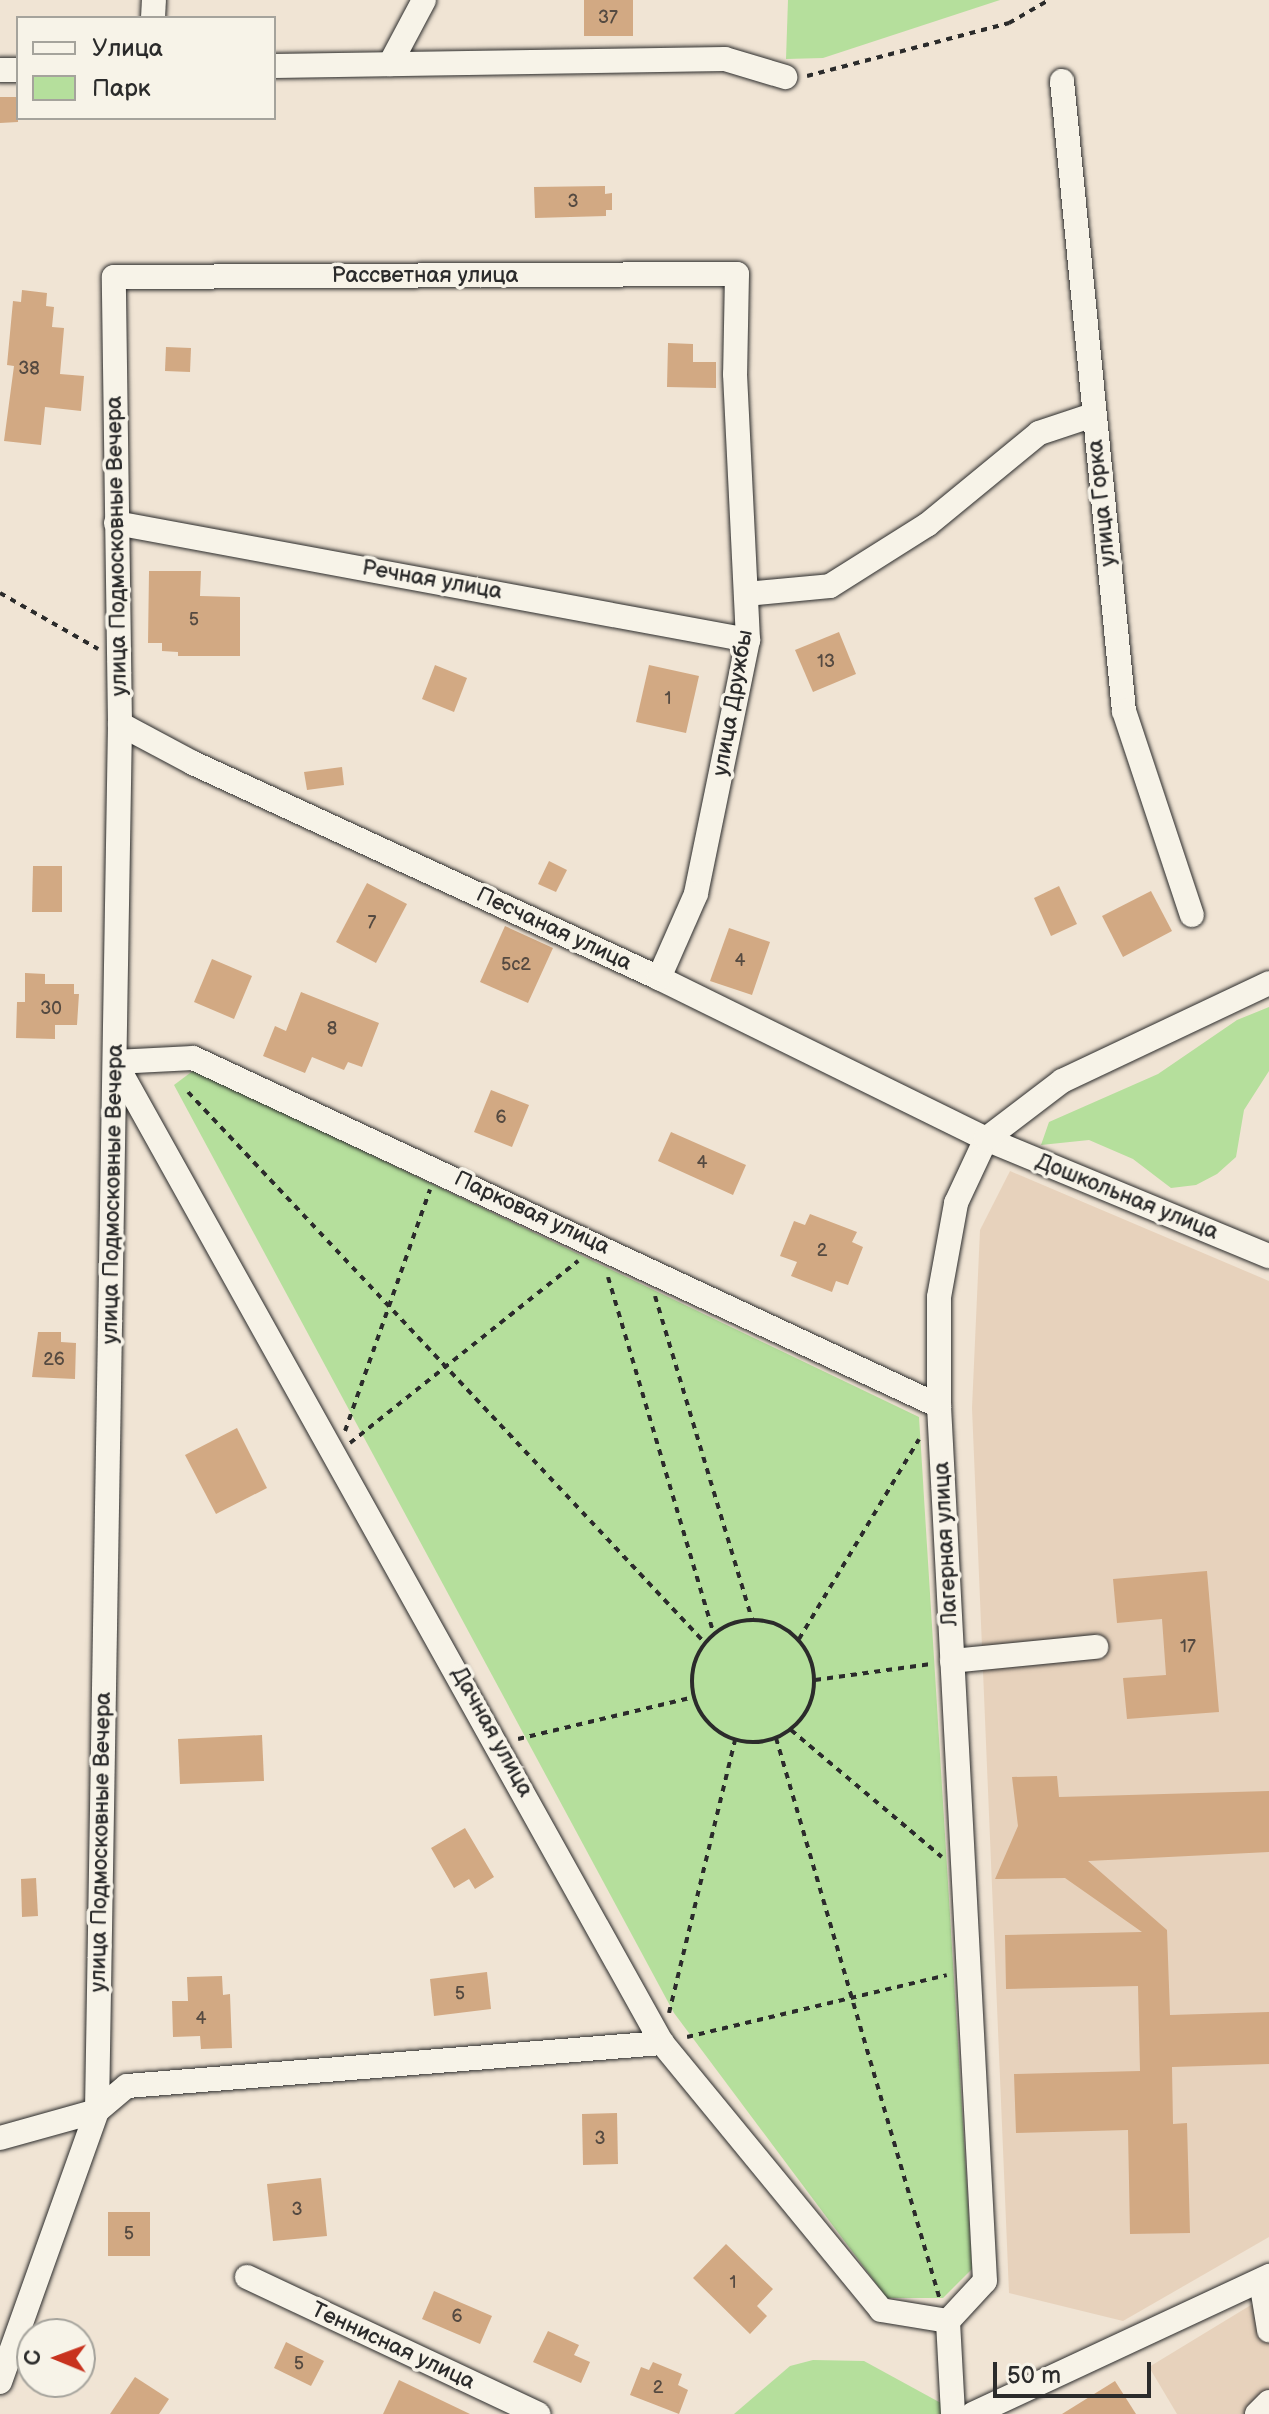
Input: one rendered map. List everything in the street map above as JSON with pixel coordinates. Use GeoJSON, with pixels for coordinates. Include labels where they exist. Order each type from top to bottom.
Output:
{"type":"FeatureCollection","features":[{"type":"Feature","properties":{"kind":"street"},"geometry":{"type":"LineString","coordinates":[[390,64],[424,0]]}},
{"type":"Feature","properties":{"kind":"street"},"geometry":{"type":"LineString","coordinates":[[276,66],[725,59],[785,77]]}},
{"type":"Feature","properties":{"kind":"street","name":"улица Горка"},"geometry":{"type":"LineString","coordinates":[[1062,81],[1124,711],[1192,915]]}},
{"type":"Feature","properties":{"kind":"street","name":"Рассветная улица"},"geometry":{"type":"LineString","coordinates":[[114,277],[737,274]]}},
{"type":"Feature","properties":{"kind":"street","name":"улица Дружбы"},"geometry":{"type":"LineString","coordinates":[[659,978],[696,894],[748,640],[735,374],[737,274]]}},
{"type":"Feature","properties":{"kind":"street","name":"улица Подмосковные Вечера"},"geometry":{"type":"LineString","coordinates":[[97,2111],[120,724],[114,277]]}},
{"type":"Feature","properties":{"kind":"street"},"geometry":{"type":"LineString","coordinates":[[746,594],[830,586],[927,525],[1039,433],[1093,415]]}},
{"type":"Feature","properties":{"kind":"street","name":"Речная улица"},"geometry":{"type":"LineString","coordinates":[[116,523],[748,640]]}},
{"type":"Feature","properties":{"kind":"street","name":"Песчаная улица"},"geometry":{"type":"LineString","coordinates":[[120,724],[193,763],[659,978],[986,1139]]}},
{"type":"Feature","properties":{"kind":"street","name":"Лагерная улица"},"geometry":{"type":"LineString","coordinates":[[948,2321],[985,2281],[939,1406],[939,1297],[956,1203],[986,1139],[1062,1081],[1269,983]]}},
{"type":"Feature","properties":{"kind":"street","name":"Парковая улица"},"geometry":{"type":"LineString","coordinates":[[115,1062],[193,1058],[599,1244],[939,1406]]}},
{"type":"Feature","properties":{"kind":"street","name":"Дачная улица"},"geometry":{"type":"LineString","coordinates":[[115,1062],[337,1453],[662,2043],[881,2310],[948,2321]]}},
{"type":"Feature","properties":{"kind":"street","name":"Дошкольная улица"},"geometry":{"type":"LineString","coordinates":[[986,1139],[1269,1256]]}},
{"type":"Feature","properties":{"kind":"street"},"geometry":{"type":"LineString","coordinates":[[952,1661],[1096,1647]]}},
{"type":"Feature","properties":{"kind":"street"},"geometry":{"type":"LineString","coordinates":[[0,2138],[97,2111],[127,2086],[662,2043]]}},
{"type":"Feature","properties":{"kind":"street"},"geometry":{"type":"LineString","coordinates":[[0,2382],[97,2111]]}},
{"type":"Feature","properties":{"kind":"street","name":"Теннисная улица"},"geometry":{"type":"LineString","coordinates":[[247,2277],[538,2414]]}},
{"type":"Feature","properties":{"kind":"street"},"geometry":{"type":"LineString","coordinates":[[973,2414],[1265,2278],[1269,2330]]}},
{"type":"Feature","properties":{"kind":"street"},"geometry":{"type":"LineString","coordinates":[[948,2321],[953,2414]]}},
{"type":"Feature","properties":{"kind":"street"},"geometry":{"type":"LineString","coordinates":[[1257,2414],[1269,2402]]}},
{"type":"Feature","properties":{"kind":"path"},"geometry":{"type":"LineString","coordinates":[[785,77],[817,76],[1009,23],[1049,0]]}},
{"type":"Feature","properties":{"kind":"path"},"geometry":{"type":"LineString","coordinates":[[0,593],[117,660]]}},
{"type":"Feature","properties":{"kind":"path"},"geometry":{"type":"LineString","coordinates":[[188,1092],[705,1643]]}},
{"type":"Feature","properties":{"kind":"path"},"geometry":{"type":"LineString","coordinates":[[337,1453],[437,1169]]}},
{"type":"Feature","properties":{"kind":"path"},"geometry":{"type":"LineString","coordinates":[[337,1453],[599,1244],[714,1634]]}},
{"type":"Feature","properties":{"kind":"path"},"geometry":{"type":"LineString","coordinates":[[646,1269],[752,1619]]}},
{"type":"Feature","properties":{"kind":"path"},"geometry":{"type":"LineString","coordinates":[[799,1639],[939,1406]]}},
{"type":"Feature","properties":{"kind":"path"},"geometry":{"type":"LineString","coordinates":[[752,1619],[778,1624],[799,1639],[811,1658],[815,1680],[812,1699],[791,1730],[776,1738],[735,1740],[703,1715],[694,1697],[692,1678],[705,1643],[714,1634],[752,1619]]}},
{"type":"Feature","properties":{"kind":"path"},"geometry":{"type":"LineString","coordinates":[[815,1680],[952,1661]]}},
{"type":"Feature","properties":{"kind":"path"},"geometry":{"type":"LineString","coordinates":[[498,1743],[694,1697]]}},
{"type":"Feature","properties":{"kind":"path"},"geometry":{"type":"LineString","coordinates":[[791,1730],[964,1875]]}},
{"type":"Feature","properties":{"kind":"path"},"geometry":{"type":"LineString","coordinates":[[776,1738],[854,1998],[925,2260],[948,2321]]}},
{"type":"Feature","properties":{"kind":"path"},"geometry":{"type":"LineString","coordinates":[[735,1740],[662,2043],[969,1970]]}},
{"type":"Feature","properties":{"kind":"shaded area"},"geometry":{"type":"Polygon","coordinates":[[[1010,1171],[1269,1281],[1269,2237],[1123,2321],[1009,2293],[972,1408],[980,1230],[1010,1171]]]}},
{"type":"Feature","properties":{"kind":"shaded area"},"geometry":{"type":"Polygon","coordinates":[[[1269,2294],[1269,2414],[1177,2414],[1149,2367],[1269,2294]]]}},
{"type":"Feature","properties":{"kind":"green space"},"geometry":{"type":"Polygon","coordinates":[[[788,0],[1000,0],[823,58],[786,59],[788,0]]]}},
{"type":"Feature","properties":{"kind":"green space"},"geometry":{"type":"Polygon","coordinates":[[[1269,1007],[1269,1071],[1244,1110],[1236,1157],[1217,1174],[1196,1185],[1171,1188],[1133,1159],[1089,1140],[1041,1145],[1049,1122],[1158,1074],[1237,1020],[1269,1007]]]}},
{"type":"Feature","properties":{"kind":"green space"},"geometry":{"type":"Polygon","coordinates":[[[194,1070],[919,1417],[972,2269],[943,2298],[887,2298],[674,2013],[174,1085],[194,1070]]]}},
{"type":"Feature","properties":{"kind":"green space"},"geometry":{"type":"Polygon","coordinates":[[[813,2360],[864,2361],[961,2414],[734,2414],[790,2366],[813,2360]]]}},
{"type":"Feature","properties":{"kind":"building"},"geometry":{"type":"Polygon","coordinates":[[[584,0],[633,0],[633,36],[584,36],[584,0]]]}},
{"type":"Feature","properties":{"kind":"building"},"geometry":{"type":"Polygon","coordinates":[[[0,97],[16,97],[18,122],[0,123],[0,97]]]}},
{"type":"Feature","properties":{"kind":"building"},"geometry":{"type":"Polygon","coordinates":[[[605,186],[605,194],[612,193],[612,210],[606,210],[606,216],[535,218],[534,187],[605,186]]]}},
{"type":"Feature","properties":{"kind":"building"},"geometry":{"type":"Polygon","coordinates":[[[22,290],[47,293],[46,306],[54,307],[52,327],[64,328],[60,374],[84,376],[81,411],[45,407],[41,445],[4,441],[14,366],[7,365],[13,301],[21,302],[22,290]]]}},
{"type":"Feature","properties":{"kind":"building"},"geometry":{"type":"Polygon","coordinates":[[[668,343],[693,344],[693,362],[716,362],[716,388],[667,387],[668,343]]]}},
{"type":"Feature","properties":{"kind":"building"},"geometry":{"type":"Polygon","coordinates":[[[166,347],[191,348],[190,372],[165,371],[166,347]]]}},
{"type":"Feature","properties":{"kind":"building"},"geometry":{"type":"Polygon","coordinates":[[[149,571],[201,571],[200,596],[240,597],[240,656],[178,656],[178,652],[162,651],[162,643],[148,643],[149,571]]]}},
{"type":"Feature","properties":{"kind":"building"},"geometry":{"type":"Polygon","coordinates":[[[839,632],[856,674],[813,692],[795,650],[839,632]]]}},
{"type":"Feature","properties":{"kind":"building"},"geometry":{"type":"Polygon","coordinates":[[[435,665],[467,678],[454,712],[422,699],[435,665]]]}},
{"type":"Feature","properties":{"kind":"building"},"geometry":{"type":"Polygon","coordinates":[[[649,665],[699,676],[686,733],[636,722],[649,665]]]}},
{"type":"Feature","properties":{"kind":"building"},"geometry":{"type":"Polygon","coordinates":[[[342,767],[344,785],[307,790],[304,772],[342,767]]]}},
{"type":"Feature","properties":{"kind":"building"},"geometry":{"type":"Polygon","coordinates":[[[549,861],[567,870],[556,892],[538,884],[549,861]]]}},
{"type":"Feature","properties":{"kind":"building"},"geometry":{"type":"Polygon","coordinates":[[[33,866],[62,866],[62,912],[32,912],[33,866]]]}},
{"type":"Feature","properties":{"kind":"building"},"geometry":{"type":"Polygon","coordinates":[[[367,883],[407,904],[376,963],[336,942],[367,883]]]}},
{"type":"Feature","properties":{"kind":"building"},"geometry":{"type":"Polygon","coordinates":[[[1059,886],[1077,924],[1051,936],[1034,898],[1059,886]]]}},
{"type":"Feature","properties":{"kind":"building"},"geometry":{"type":"Polygon","coordinates":[[[1151,891],[1172,931],[1123,957],[1102,916],[1151,891]]]}},
{"type":"Feature","properties":{"kind":"building"},"geometry":{"type":"Polygon","coordinates":[[[505,926],[553,948],[528,1003],[480,982],[505,926]]]}},
{"type":"Feature","properties":{"kind":"building"},"geometry":{"type":"Polygon","coordinates":[[[729,928],[770,942],[752,995],[710,981],[729,928]]]}},
{"type":"Feature","properties":{"kind":"building"},"geometry":{"type":"Polygon","coordinates":[[[212,959],[252,976],[234,1019],[194,1002],[212,959]]]}},
{"type":"Feature","properties":{"kind":"building"},"geometry":{"type":"Polygon","coordinates":[[[25,973],[45,974],[45,984],[74,984],[74,994],[79,994],[77,1025],[55,1025],[55,1039],[16,1038],[17,1002],[25,1002],[25,973]]]}},
{"type":"Feature","properties":{"kind":"building"},"geometry":{"type":"Polygon","coordinates":[[[301,992],[379,1023],[362,1067],[348,1062],[344,1070],[312,1057],[305,1073],[263,1056],[275,1026],[286,1031],[301,992]]]}},
{"type":"Feature","properties":{"kind":"building"},"geometry":{"type":"Polygon","coordinates":[[[491,1090],[529,1105],[512,1147],[474,1132],[491,1090]]]}},
{"type":"Feature","properties":{"kind":"building"},"geometry":{"type":"Polygon","coordinates":[[[671,1132],[746,1165],[733,1195],[658,1161],[671,1132]]]}},
{"type":"Feature","properties":{"kind":"building"},"geometry":{"type":"Polygon","coordinates":[[[810,1214],[857,1232],[852,1242],[863,1247],[848,1285],[836,1281],[832,1292],[791,1276],[797,1262],[780,1256],[794,1221],[805,1225],[810,1214]]]}},
{"type":"Feature","properties":{"kind":"building"},"geometry":{"type":"Polygon","coordinates":[[[38,1332],[61,1332],[61,1342],[76,1343],[75,1379],[32,1377],[38,1332]]]}},
{"type":"Feature","properties":{"kind":"building"},"geometry":{"type":"Polygon","coordinates":[[[237,1428],[267,1488],[216,1514],[185,1455],[237,1428]]]}},
{"type":"Feature","properties":{"kind":"building"},"geometry":{"type":"Polygon","coordinates":[[[1207,1571],[1219,1712],[1127,1719],[1123,1678],[1166,1675],[1162,1619],[1117,1623],[1113,1579],[1207,1571]]]}},
{"type":"Feature","properties":{"kind":"building"},"geometry":{"type":"Polygon","coordinates":[[[262,1735],[264,1781],[180,1784],[178,1739],[262,1735]]]}},
{"type":"Feature","properties":{"kind":"building"},"geometry":{"type":"Polygon","coordinates":[[[1057,1776],[1059,1797],[1269,1791],[1269,1852],[1088,1861],[1167,1930],[1170,2015],[1269,2012],[1269,2064],[1172,2067],[1173,2124],[1187,2123],[1190,2233],[1130,2234],[1128,2130],[1016,2133],[1014,2074],[1140,2071],[1138,1986],[1006,1989],[1005,1935],[1142,1932],[1065,1878],[995,1879],[1018,1826],[1012,1777],[1057,1776]]]}},
{"type":"Feature","properties":{"kind":"building"},"geometry":{"type":"Polygon","coordinates":[[[465,1828],[494,1877],[475,1889],[469,1879],[454,1888],[431,1848],[465,1828]]]}},
{"type":"Feature","properties":{"kind":"building"},"geometry":{"type":"Polygon","coordinates":[[[36,1878],[38,1916],[22,1917],[21,1879],[36,1878]]]}},
{"type":"Feature","properties":{"kind":"building"},"geometry":{"type":"Polygon","coordinates":[[[487,1972],[491,2009],[434,2016],[430,1979],[487,1972]]]}},
{"type":"Feature","properties":{"kind":"building"},"geometry":{"type":"Polygon","coordinates":[[[222,1976],[223,1995],[230,1994],[232,2048],[201,2049],[200,2036],[173,2037],[172,2001],[188,2001],[187,1977],[222,1976]]]}},
{"type":"Feature","properties":{"kind":"building"},"geometry":{"type":"Polygon","coordinates":[[[617,2113],[618,2164],[583,2165],[582,2114],[617,2113]]]}},
{"type":"Feature","properties":{"kind":"building"},"geometry":{"type":"Polygon","coordinates":[[[321,2178],[327,2236],[273,2241],[267,2184],[321,2178]]]}},
{"type":"Feature","properties":{"kind":"building"},"geometry":{"type":"Polygon","coordinates":[[[108,2212],[150,2212],[150,2256],[108,2256],[108,2212]]]}},
{"type":"Feature","properties":{"kind":"building"},"geometry":{"type":"Polygon","coordinates":[[[726,2244],[773,2289],[757,2306],[767,2316],[750,2334],[693,2278],[726,2244]]]}},
{"type":"Feature","properties":{"kind":"building"},"geometry":{"type":"Polygon","coordinates":[[[434,2291],[492,2316],[480,2344],[422,2319],[434,2291]]]}},
{"type":"Feature","properties":{"kind":"building"},"geometry":{"type":"Polygon","coordinates":[[[548,2331],[579,2345],[574,2355],[590,2362],[581,2383],[533,2362],[548,2331]]]}},
{"type":"Feature","properties":{"kind":"building"},"geometry":{"type":"Polygon","coordinates":[[[286,2342],[324,2361],[311,2386],[274,2368],[286,2342]]]}},
{"type":"Feature","properties":{"kind":"building"},"geometry":{"type":"Polygon","coordinates":[[[653,2362],[682,2374],[678,2385],[688,2390],[679,2414],[630,2395],[641,2367],[649,2370],[653,2362]]]}},
{"type":"Feature","properties":{"kind":"building"},"geometry":{"type":"Polygon","coordinates":[[[135,2377],[169,2399],[159,2414],[110,2414],[135,2377]]]}},
{"type":"Feature","properties":{"kind":"building"},"geometry":{"type":"Polygon","coordinates":[[[399,2380],[470,2414],[383,2414],[399,2380]]]}},
{"type":"Feature","properties":{"kind":"building"},"geometry":{"type":"Polygon","coordinates":[[[1115,2381],[1136,2414],[1062,2414],[1115,2381]]]}}]}
